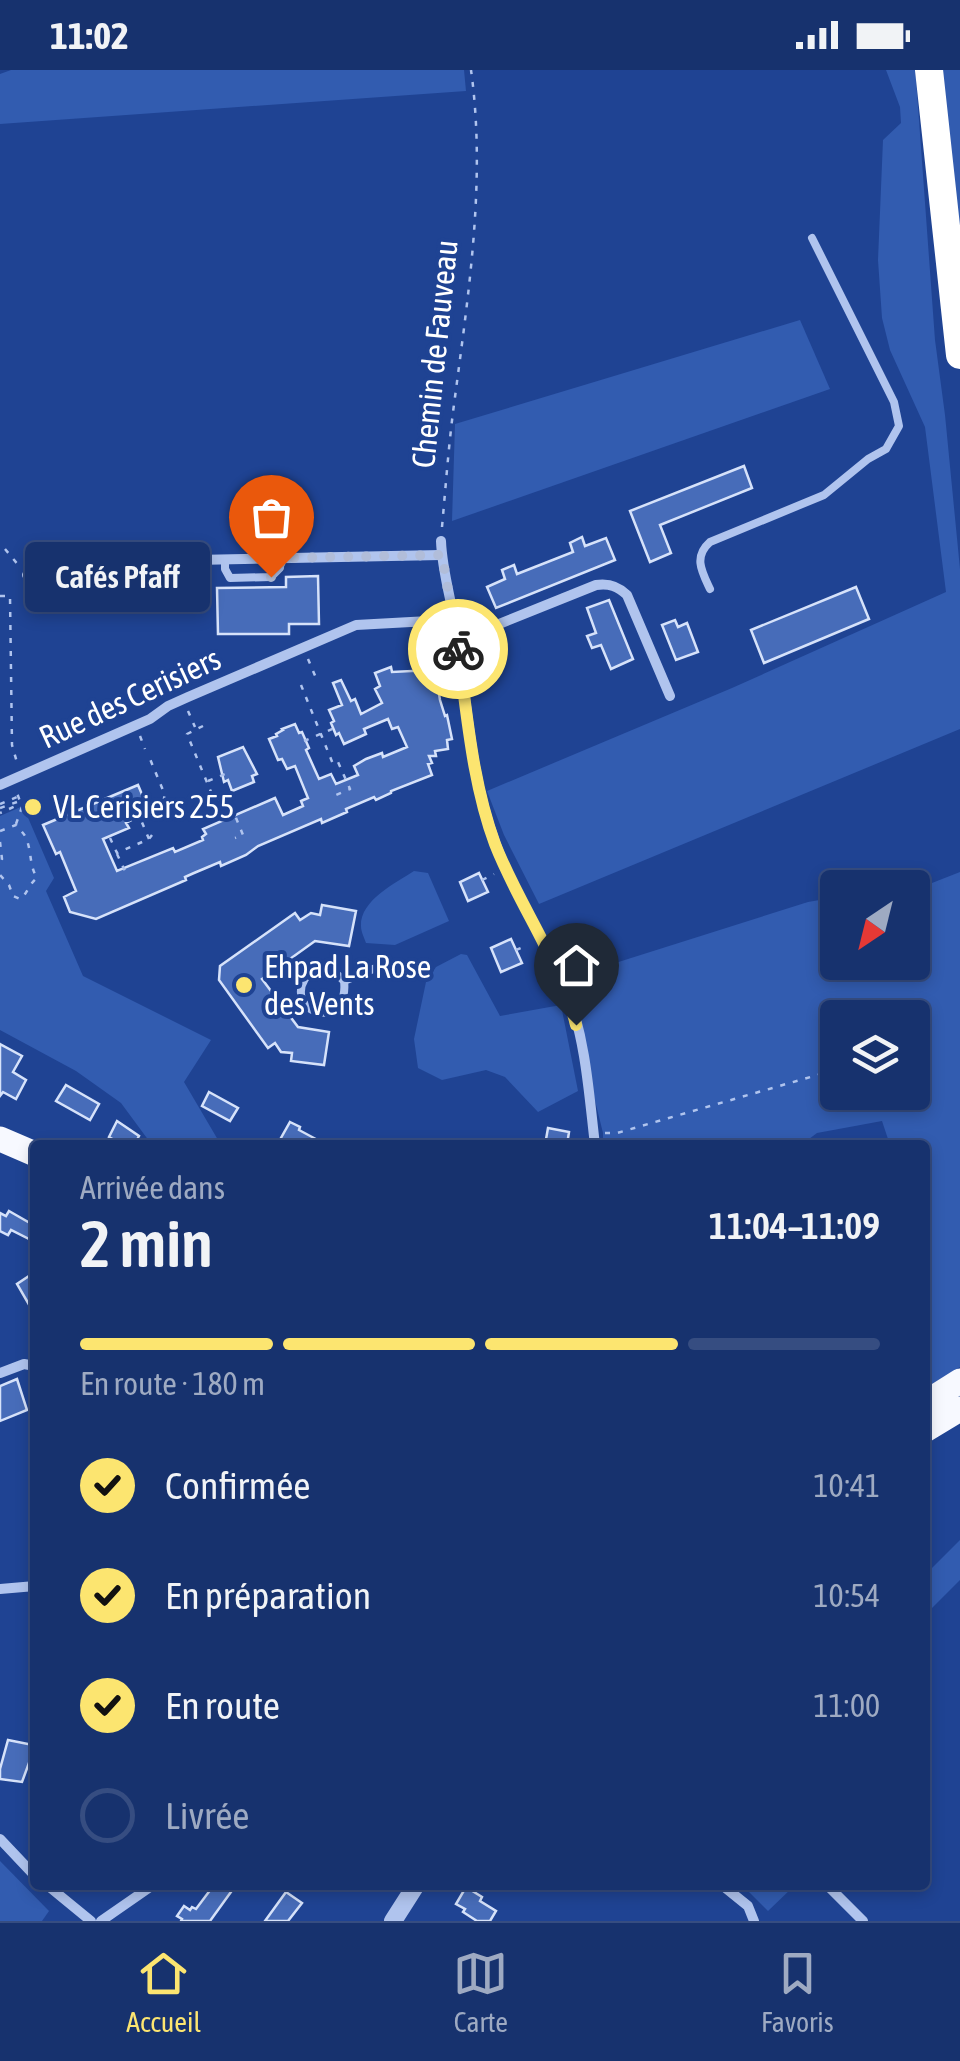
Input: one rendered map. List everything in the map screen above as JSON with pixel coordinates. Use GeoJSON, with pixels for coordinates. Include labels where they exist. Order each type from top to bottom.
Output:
{"type":"FeatureCollection","features":[{"type":"Feature","properties":{"kind":"highway"},"geometry":{"type":"LineString","coordinates":[[928,70],[960,355]]}},
{"type":"Feature","properties":{"kind":"main road"},"geometry":{"type":"LineString","coordinates":[[0,1131],[30,1151]]}},
{"type":"Feature","properties":{"kind":"main road"},"geometry":{"type":"LineString","coordinates":[[0,1139],[30,1152]]}},
{"type":"Feature","properties":{"kind":"main road"},"geometry":{"type":"LineString","coordinates":[[930,1399],[960,1381]]}},
{"type":"Feature","properties":{"kind":"main road"},"geometry":{"type":"LineString","coordinates":[[930,1427],[960,1409]]}},
{"type":"Feature","properties":{"kind":"street"},"geometry":{"type":"LineString","coordinates":[[441,541],[483,804],[495,844],[570,1000],[586,1066],[594,1140]]}},
{"type":"Feature","properties":{"kind":"street"},"geometry":{"type":"LineString","coordinates":[[27,575],[50,563],[442,555]]}},
{"type":"Feature","properties":{"kind":"street"},"geometry":{"type":"LineString","coordinates":[[457,641],[596,586],[615,586],[627,595],[670,696]]}},
{"type":"Feature","properties":{"kind":"street","name":"Rue des Cerisiers"},"geometry":{"type":"LineString","coordinates":[[0,785],[150,719],[188,696],[356,625],[454,623]]}},
{"type":"Feature","properties":{"kind":"street"},"geometry":{"type":"LineString","coordinates":[[0,1373],[30,1365]]}},
{"type":"Feature","properties":{"kind":"street"},"geometry":{"type":"LineString","coordinates":[[0,1589],[30,1586]]}},
{"type":"Feature","properties":{"kind":"street"},"geometry":{"type":"LineString","coordinates":[[0,1840],[30,1871]]}},
{"type":"Feature","properties":{"kind":"street"},"geometry":{"type":"LineString","coordinates":[[52,1890],[91,1921]]}},
{"type":"Feature","properties":{"kind":"street"},"geometry":{"type":"LineString","coordinates":[[101,1921],[146,1890]]}},
{"type":"Feature","properties":{"kind":"street"},"geometry":{"type":"LineString","coordinates":[[393,1921],[413,1890]]}},
{"type":"Feature","properties":{"kind":"street"},"geometry":{"type":"LineString","coordinates":[[728,1890],[748,1906],[754,1921]]}},
{"type":"Feature","properties":{"kind":"street"},"geometry":{"type":"LineString","coordinates":[[832,1890],[862,1921]]}},
{"type":"Feature","properties":{"kind":"lane"},"geometry":{"type":"LineString","coordinates":[[710,589],[699,556],[710,542],[824,495],[886,449],[899,426],[894,402],[812,238]]}},
{"type":"Feature","properties":{"kind":"lane"},"geometry":{"type":"LineString","coordinates":[[225,559],[230,578],[258,578],[271,577],[280,568],[281,558]]}},
{"type":"Feature","properties":{"kind":"lane"},"geometry":{"type":"LineString","coordinates":[[344,981],[388,962]]}},
{"type":"Feature","properties":{"kind":"lane"},"geometry":{"type":"LineString","coordinates":[[324,968],[344,981],[346,995],[338,1007],[327,1012],[305,1005],[300,991],[311,971],[324,968]]}},
{"type":"Feature","properties":{"kind":"path","name":"Chemin de Fauveau"},"geometry":{"type":"LineString","coordinates":[[441,541],[474,218],[476,123],[471,70]]}},
{"type":"Feature","properties":{"kind":"path"},"geometry":{"type":"LineString","coordinates":[[5,549],[27,575]]}},
{"type":"Feature","properties":{"kind":"path"},"geometry":{"type":"LineString","coordinates":[[0,596],[10,596],[12,745],[18,767]]}},
{"type":"Feature","properties":{"kind":"path"},"geometry":{"type":"LineString","coordinates":[[307,658],[316,678]]}},
{"type":"Feature","properties":{"kind":"path"},"geometry":{"type":"LineString","coordinates":[[301,685],[333,764],[338,762],[350,789],[336,795]]}},
{"type":"Feature","properties":{"kind":"path"},"geometry":{"type":"LineString","coordinates":[[188,710],[196,729]]}},
{"type":"Feature","properties":{"kind":"path"},"geometry":{"type":"LineString","coordinates":[[203,726],[187,734],[211,792],[234,813],[242,831]]}},
{"type":"Feature","properties":{"kind":"path"},"geometry":{"type":"LineString","coordinates":[[304,741],[337,727]]}},
{"type":"Feature","properties":{"kind":"path"},"geometry":{"type":"LineString","coordinates":[[141,739],[146,748]]}},
{"type":"Feature","properties":{"kind":"path"},"geometry":{"type":"LineString","coordinates":[[117,853],[151,837],[141,820],[160,811],[165,795],[150,759]]}},
{"type":"Feature","properties":{"kind":"path"},"geometry":{"type":"LineString","coordinates":[[206,782],[225,774]]}},
{"type":"Feature","properties":{"kind":"path"},"geometry":{"type":"LineString","coordinates":[[348,786],[357,782]]}},
{"type":"Feature","properties":{"kind":"path"},"geometry":{"type":"LineString","coordinates":[[0,808],[17,795],[22,808],[16,825]]}},
{"type":"Feature","properties":{"kind":"path"},"geometry":{"type":"LineString","coordinates":[[0,831],[16,825]]}},
{"type":"Feature","properties":{"kind":"path"},"geometry":{"type":"LineString","coordinates":[[0,875],[10,885],[13,896],[20,899],[36,878],[26,838],[16,825]]}},
{"type":"Feature","properties":{"kind":"path"},"geometry":{"type":"LineString","coordinates":[[235,838],[252,826]]}},
{"type":"Feature","properties":{"kind":"path"},"geometry":{"type":"LineString","coordinates":[[110,838],[125,871]]}},
{"type":"Feature","properties":{"kind":"path"},"geometry":{"type":"LineString","coordinates":[[0,842],[0,867]]}},
{"type":"Feature","properties":{"kind":"path"},"geometry":{"type":"LineString","coordinates":[[482,880],[494,875]]}},
{"type":"Feature","properties":{"kind":"path"},"geometry":{"type":"LineString","coordinates":[[516,950],[528,946]]}},
{"type":"Feature","properties":{"kind":"path"},"geometry":{"type":"LineString","coordinates":[[594,1140],[820,1073]]}},
{"type":"Feature","properties":{"kind":"shaded area"},"geometry":{"type":"Polygon","coordinates":[[[11,70],[464,70],[466,91],[0,124],[0,74],[11,70]]]}},
{"type":"Feature","properties":{"kind":"shaded area"},"geometry":{"type":"Polygon","coordinates":[[[886,70],[915,70],[935,340],[960,569],[960,729],[539,904],[487,791],[946,592],[925,427],[890,350],[882,318],[878,260],[883,140],[901,123],[900,107],[886,70]]]}},
{"type":"Feature","properties":{"kind":"shaded area"},"geometry":{"type":"Polygon","coordinates":[[[936,70],[960,70],[960,278],[936,70]]]}},
{"type":"Feature","properties":{"kind":"shaded area"},"geometry":{"type":"Polygon","coordinates":[[[800,320],[830,389],[452,521],[455,424],[800,320]]]}},
{"type":"Feature","properties":{"kind":"shaded area"},"geometry":{"type":"Polygon","coordinates":[[[23,806],[54,878],[46,891],[83,976],[211,1040],[184,1082],[218,1140],[148,1140],[121,1103],[76,1071],[0,1030],[0,816],[23,806]]]}},
{"type":"Feature","properties":{"kind":"shaded area"},"geometry":{"type":"Polygon","coordinates":[[[414,871],[428,873],[449,921],[395,945],[366,943],[361,926],[366,908],[380,893],[414,871]]]}},
{"type":"Feature","properties":{"kind":"shaded area"},"geometry":{"type":"Polygon","coordinates":[[[960,872],[960,1367],[930,1385],[930,1140],[888,1140],[882,1121],[817,1133],[808,1140],[603,1140],[572,1007],[571,977],[820,900],[820,980],[930,980],[930,883],[960,872]]]}},
{"type":"Feature","properties":{"kind":"shaded area"},"geometry":{"type":"Polygon","coordinates":[[[461,954],[467,955],[500,1016],[561,1005],[578,1091],[538,1112],[505,1077],[486,1070],[442,1080],[418,1068],[414,1039],[426,982],[436,967],[461,954]]]}},
{"type":"Feature","properties":{"kind":"shaded area"},"geometry":{"type":"Polygon","coordinates":[[[960,1540],[960,1580],[930,1610],[930,1570],[960,1540]]]}},
{"type":"Feature","properties":{"kind":"shaded area"},"geometry":{"type":"Polygon","coordinates":[[[0,1861],[49,1911],[42,1921],[0,1921],[0,1861]]]}},
{"type":"Feature","properties":{"kind":"shaded area"},"geometry":{"type":"Polygon","coordinates":[[[747,1890],[790,1890],[768,1911],[747,1890]]]}},
{"type":"Feature","properties":{"kind":"building"},"geometry":{"type":"Polygon","coordinates":[[[744,466],[752,488],[660,525],[671,553],[650,562],[630,511],[744,466]]]}},
{"type":"Feature","properties":{"kind":"building"},"geometry":{"type":"Polygon","coordinates":[[[582,537],[585,546],[606,538],[615,560],[496,608],[487,587],[505,579],[502,570],[514,565],[517,574],[573,552],[570,543],[582,537]]]}},
{"type":"Feature","properties":{"kind":"building"},"geometry":{"type":"Polygon","coordinates":[[[318,576],[319,624],[289,624],[289,634],[218,634],[217,588],[286,587],[286,577],[318,576]]]}},
{"type":"Feature","properties":{"kind":"building"},"geometry":{"type":"Polygon","coordinates":[[[856,587],[869,619],[764,663],[751,630],[856,587]]]}},
{"type":"Feature","properties":{"kind":"building"},"geometry":{"type":"Polygon","coordinates":[[[609,600],[633,659],[611,669],[601,645],[592,648],[587,636],[596,633],[587,608],[609,600]]]}},
{"type":"Feature","properties":{"kind":"building"},"geometry":{"type":"Polygon","coordinates":[[[675,620],[678,627],[687,623],[698,652],[676,660],[662,625],[675,620]]]}},
{"type":"Feature","properties":{"kind":"building"},"geometry":{"type":"Polygon","coordinates":[[[391,667],[392,672],[432,670],[437,682],[452,739],[447,740],[448,749],[429,756],[432,775],[258,846],[221,866],[220,862],[194,873],[96,919],[70,912],[64,897],[76,891],[60,852],[56,854],[43,825],[138,785],[149,811],[126,823],[129,828],[103,839],[117,871],[203,840],[203,829],[275,798],[283,815],[303,806],[301,801],[308,798],[295,766],[287,769],[282,759],[278,760],[269,739],[295,724],[309,748],[306,750],[319,779],[331,774],[336,784],[358,775],[354,766],[366,759],[407,747],[398,727],[392,729],[388,719],[364,729],[366,734],[344,744],[331,723],[334,721],[329,710],[342,705],[333,683],[341,680],[361,714],[382,703],[375,689],[380,686],[375,673],[391,667]]]}},
{"type":"Feature","properties":{"kind":"building"},"geometry":{"type":"Polygon","coordinates":[[[243,747],[257,774],[252,776],[254,782],[232,791],[228,780],[224,782],[218,757],[243,747]]]}},
{"type":"Feature","properties":{"kind":"building"},"geometry":{"type":"Polygon","coordinates":[[[479,873],[488,892],[468,901],[460,882],[479,873]]]}},
{"type":"Feature","properties":{"kind":"building","name":"Ehpad La Rose des Vents"},"geometry":{"type":"Polygon","coordinates":[[[322,905],[356,911],[349,946],[315,941],[262,979],[298,1027],[329,1032],[324,1065],[291,1061],[292,1053],[281,1052],[275,1043],[268,1048],[219,980],[220,966],[295,913],[300,920],[311,913],[320,915],[322,905]]]}},
{"type":"Feature","properties":{"kind":"building"},"geometry":{"type":"Polygon","coordinates":[[[511,939],[522,963],[501,972],[491,948],[511,939]]]}},
{"type":"Feature","properties":{"kind":"building"},"geometry":{"type":"Polygon","coordinates":[[[0,1044],[22,1056],[13,1072],[26,1080],[16,1099],[3,1092],[0,1096],[0,1044]]]}},
{"type":"Feature","properties":{"kind":"building"},"geometry":{"type":"Polygon","coordinates":[[[66,1085],[99,1104],[90,1120],[56,1101],[66,1085]]]}},
{"type":"Feature","properties":{"kind":"building"},"geometry":{"type":"Polygon","coordinates":[[[209,1092],[238,1108],[230,1121],[202,1106],[209,1092]]]}},
{"type":"Feature","properties":{"kind":"building"},"geometry":{"type":"Polygon","coordinates":[[[117,1121],[139,1136],[137,1140],[109,1137],[117,1121]]]}},
{"type":"Feature","properties":{"kind":"building"},"geometry":{"type":"Polygon","coordinates":[[[290,1122],[318,1140],[280,1140],[290,1122]]]}},
{"type":"Feature","properties":{"kind":"building"},"geometry":{"type":"Polygon","coordinates":[[[548,1128],[569,1132],[568,1140],[546,1140],[548,1128]]]}},
{"type":"Feature","properties":{"kind":"building"},"geometry":{"type":"Polygon","coordinates":[[[9,1211],[30,1223],[30,1240],[11,1230],[8,1235],[0,1231],[0,1213],[6,1216],[9,1211]]]}},
{"type":"Feature","properties":{"kind":"building"},"geometry":{"type":"Polygon","coordinates":[[[30,1275],[30,1306],[17,1284],[30,1275]]]}},
{"type":"Feature","properties":{"kind":"building"},"geometry":{"type":"Polygon","coordinates":[[[17,1379],[27,1410],[0,1421],[0,1386],[17,1379]]]}},
{"type":"Feature","properties":{"kind":"building"},"geometry":{"type":"Polygon","coordinates":[[[8,1740],[30,1744],[30,1760],[22,1782],[0,1779],[8,1740]]]}},
{"type":"Feature","properties":{"kind":"building"},"geometry":{"type":"Polygon","coordinates":[[[210,1890],[232,1890],[210,1921],[181,1921],[177,1916],[184,1906],[196,1909],[210,1890]]]}},
{"type":"Feature","properties":{"kind":"building"},"geometry":{"type":"Polygon","coordinates":[[[464,1890],[471,1890],[496,1911],[490,1921],[477,1921],[456,1904],[464,1890]]]}},
{"type":"Feature","properties":{"kind":"building"},"geometry":{"type":"Polygon","coordinates":[[[286,1892],[302,1903],[288,1921],[265,1921],[286,1892]]]}},
{"type":"Feature","properties":{"kind":"way so far"},"geometry":{"type":"LineString","coordinates":[[271,577],[280,568],[281,558],[442,555],[458,649]]}},
{"type":"Feature","properties":{"kind":"place","name":"Cafés Pfaff"},"geometry":{"type":"Point","coordinates":[271,577]}},
{"type":"Feature","properties":{"kind":"place","name":"VL Cerisiers 255"},"geometry":{"type":"Point","coordinates":[33,807]}},
{"type":"Feature","properties":{"kind":"place","name":"Ehpad La Rose des Vents"},"geometry":{"type":"Point","coordinates":[244,985]}},
{"type":"Feature","properties":{"kind":"route"},"geometry":{"type":"LineString","coordinates":[[458,649],[479,786],[495,844],[553,959],[576,1025]]}}]}
